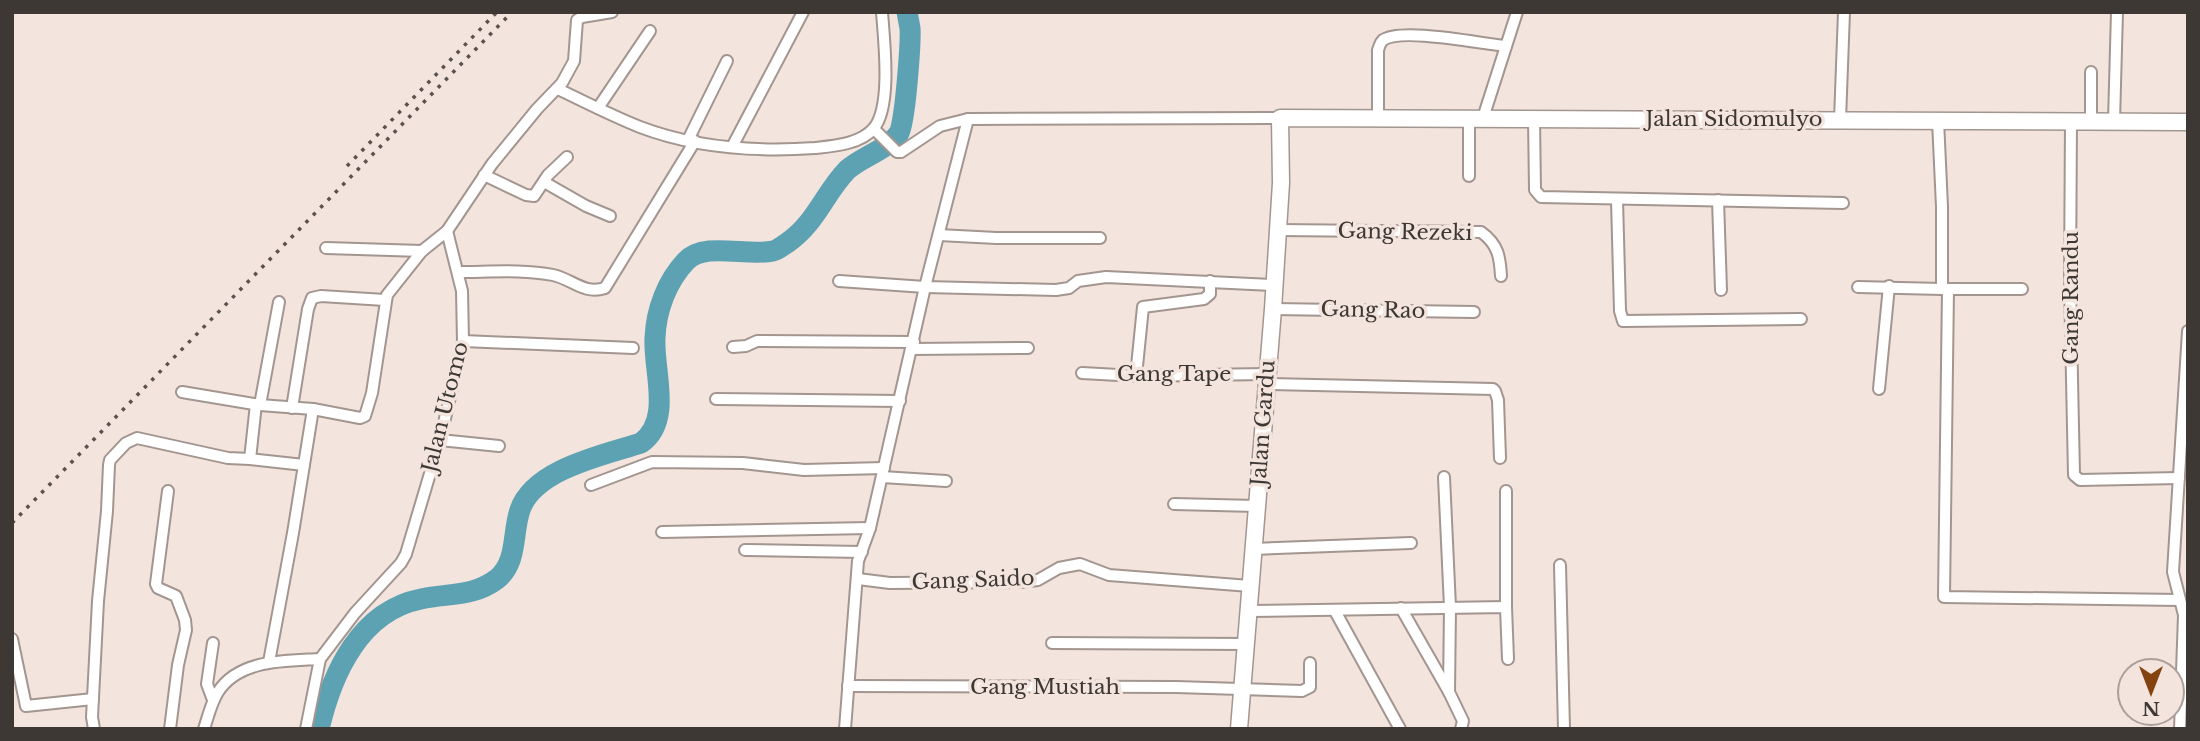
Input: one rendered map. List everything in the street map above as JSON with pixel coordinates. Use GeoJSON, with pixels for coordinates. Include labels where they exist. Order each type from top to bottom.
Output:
{"type":"FeatureCollection","features":[{"type":"Feature","properties":{"kind":"street"},"geometry":{"type":"LineString","coordinates":[[182,392],[258,404],[313,409],[360,418],[366,415],[372,393],[385,300],[422,251],[447,231],[484,175],[537,109],[558,89],[574,61],[577,20],[612,12]]}},
{"type":"Feature","properties":{"kind":"street"},"geometry":{"type":"LineString","coordinates":[[732,147],[803,12]]}},
{"type":"Feature","properties":{"kind":"street"},"geometry":{"type":"LineString","coordinates":[[878,133],[884,96],[882,12]]}},
{"type":"Feature","properties":{"kind":"street"},"geometry":{"type":"LineString","coordinates":[[1469,176],[1476,118],[1517,12]]}},
{"type":"Feature","properties":{"kind":"street"},"geometry":{"type":"LineString","coordinates":[[1840,120],[1844,12]]}},
{"type":"Feature","properties":{"kind":"street"},"geometry":{"type":"LineString","coordinates":[[2114,121],[2117,12]]}},
{"type":"Feature","properties":{"kind":"street"},"geometry":{"type":"LineString","coordinates":[[598,108],[650,31]]}},
{"type":"Feature","properties":{"kind":"street"},"geometry":{"type":"LineString","coordinates":[[1378,118],[1378,50],[1381,42],[1392,37],[1454,38],[1506,46]]}},
{"type":"Feature","properties":{"kind":"street"},"geometry":{"type":"LineString","coordinates":[[458,272],[551,274],[569,280],[582,289],[605,288],[692,141],[727,61]]}},
{"type":"Feature","properties":{"kind":"street"},"geometry":{"type":"LineString","coordinates":[[2091,72],[2091,121]]}},
{"type":"Feature","properties":{"kind":"street"},"geometry":{"type":"LineString","coordinates":[[558,89],[642,127],[692,141],[732,147],[800,149],[837,146],[878,133]]}},
{"type":"Feature","properties":{"kind":"street"},"geometry":{"type":"LineString","coordinates":[[878,133],[897,152],[904,151],[940,126],[968,119],[1280,118]]}},
{"type":"Feature","properties":{"kind":"street","name":"Jalan Sidomulyo"},"geometry":{"type":"LineString","coordinates":[[1280,118],[2188,122]]}},
{"type":"Feature","properties":{"kind":"street","name":"Jalan Gardu"},"geometry":{"type":"LineString","coordinates":[[1239,729],[1275,285],[1281,183],[1280,118]]}},
{"type":"Feature","properties":{"kind":"street"},"geometry":{"type":"LineString","coordinates":[[1534,118],[1537,195],[1617,200],[1843,202]]}},
{"type":"Feature","properties":{"kind":"street"},"geometry":{"type":"LineString","coordinates":[[845,729],[858,561],[870,528],[925,287],[968,119]]}},
{"type":"Feature","properties":{"kind":"street"},"geometry":{"type":"LineString","coordinates":[[1938,120],[1945,289],[1944,597],[2180,600]]}},
{"type":"Feature","properties":{"kind":"street","name":"Gang Randu"},"geometry":{"type":"LineString","coordinates":[[2071,121],[2070,282],[2074,475],[2080,480],[2179,478]]}},
{"type":"Feature","properties":{"kind":"street"},"geometry":{"type":"LineString","coordinates":[[484,175],[531,196],[536,194],[548,175],[566,157]]}},
{"type":"Feature","properties":{"kind":"street"},"geometry":{"type":"LineString","coordinates":[[544,182],[586,206],[610,216]]}},
{"type":"Feature","properties":{"kind":"street"},"geometry":{"type":"LineString","coordinates":[[1617,200],[1620,311],[1623,321],[1801,319]]}},
{"type":"Feature","properties":{"kind":"street"},"geometry":{"type":"LineString","coordinates":[[1718,200],[1721,289]]}},
{"type":"Feature","properties":{"kind":"street","name":"Gang Rezeki"},"geometry":{"type":"LineString","coordinates":[[1278,230],[1481,232],[1497,247],[1502,276]]}},
{"type":"Feature","properties":{"kind":"street","name":"Jalan Utomo"},"geometry":{"type":"LineString","coordinates":[[320,659],[355,612],[401,563],[406,554],[440,440],[463,341],[462,291],[447,231]]}},
{"type":"Feature","properties":{"kind":"street"},"geometry":{"type":"LineString","coordinates":[[939,235],[1020,239],[1100,238]]}},
{"type":"Feature","properties":{"kind":"street"},"geometry":{"type":"LineString","coordinates":[[326,248],[422,251]]}},
{"type":"Feature","properties":{"kind":"street"},"geometry":{"type":"LineString","coordinates":[[839,281],[925,287],[1056,290],[1065,290],[1078,282],[1106,277],[1275,285]]}},
{"type":"Feature","properties":{"kind":"street"},"geometry":{"type":"LineString","coordinates":[[1136,376],[1143,307],[1204,299],[1210,294],[1210,281]]}},
{"type":"Feature","properties":{"kind":"street"},"geometry":{"type":"LineString","coordinates":[[1858,286],[2022,289]]}},
{"type":"Feature","properties":{"kind":"street"},"geometry":{"type":"LineString","coordinates":[[1879,389],[1889,286]]}},
{"type":"Feature","properties":{"kind":"street"},"geometry":{"type":"LineString","coordinates":[[292,408],[311,300],[321,296],[385,300]]}},
{"type":"Feature","properties":{"kind":"street"},"geometry":{"type":"LineString","coordinates":[[250,459],[258,404],[279,302]]}},
{"type":"Feature","properties":{"kind":"street","name":"Gang Rao"},"geometry":{"type":"LineString","coordinates":[[1273,309],[1474,312]]}},
{"type":"Feature","properties":{"kind":"street"},"geometry":{"type":"LineString","coordinates":[[2180,729],[2183,615],[2174,572],[2188,331]]}},
{"type":"Feature","properties":{"kind":"street"},"geometry":{"type":"LineString","coordinates":[[463,341],[633,348]]}},
{"type":"Feature","properties":{"kind":"street"},"geometry":{"type":"LineString","coordinates":[[733,347],[758,341],[1028,348]]}},
{"type":"Feature","properties":{"kind":"street","name":"Gang Tape"},"geometry":{"type":"LineString","coordinates":[[1082,373],[1493,389],[1498,400],[1500,458]]}},
{"type":"Feature","properties":{"kind":"street"},"geometry":{"type":"LineString","coordinates":[[716,399],[900,401]]}},
{"type":"Feature","properties":{"kind":"street"},"geometry":{"type":"LineString","coordinates":[[269,662],[313,409]]}},
{"type":"Feature","properties":{"kind":"street"},"geometry":{"type":"LineString","coordinates":[[94,729],[98,601],[110,460],[126,443],[136,438],[228,458],[303,465]]}},
{"type":"Feature","properties":{"kind":"street"},"geometry":{"type":"LineString","coordinates":[[440,440],[499,446]]}},
{"type":"Feature","properties":{"kind":"street"},"geometry":{"type":"LineString","coordinates":[[591,485],[652,462],[743,463],[804,470],[883,473],[946,481]]}},
{"type":"Feature","properties":{"kind":"street"},"geometry":{"type":"LineString","coordinates":[[1444,477],[1450,607],[1449,692]]}},
{"type":"Feature","properties":{"kind":"street"},"geometry":{"type":"LineString","coordinates":[[168,491],[156,584],[160,589],[176,596],[183,610],[186,630],[178,665],[170,729]]}},
{"type":"Feature","properties":{"kind":"street"},"geometry":{"type":"LineString","coordinates":[[1506,491],[1508,659]]}},
{"type":"Feature","properties":{"kind":"street"},"geometry":{"type":"LineString","coordinates":[[1174,504],[1257,506]]}},
{"type":"Feature","properties":{"kind":"street"},"geometry":{"type":"LineString","coordinates":[[662,532],[870,528]]}},
{"type":"Feature","properties":{"kind":"street"},"geometry":{"type":"LineString","coordinates":[[1253,549],[1411,543]]}},
{"type":"Feature","properties":{"kind":"street"},"geometry":{"type":"LineString","coordinates":[[745,550],[862,552]]}},
{"type":"Feature","properties":{"kind":"street","name":"Gang Saido"},"geometry":{"type":"LineString","coordinates":[[858,579],[890,583],[1021,582],[1038,580],[1059,568],[1080,564],[1109,575],[1250,586]]}},
{"type":"Feature","properties":{"kind":"street"},"geometry":{"type":"LineString","coordinates":[[1560,565],[1564,729]]}},
{"type":"Feature","properties":{"kind":"street"},"geometry":{"type":"LineString","coordinates":[[1248,611],[1506,607]]}},
{"type":"Feature","properties":{"kind":"street"},"geometry":{"type":"LineString","coordinates":[[1401,608],[1449,692],[1463,721],[1461,729]]}},
{"type":"Feature","properties":{"kind":"street"},"geometry":{"type":"LineString","coordinates":[[1335,611],[1400,729]]}},
{"type":"Feature","properties":{"kind":"street"},"geometry":{"type":"LineString","coordinates":[[12,639],[26,706],[93,699]]}},
{"type":"Feature","properties":{"kind":"street"},"geometry":{"type":"LineString","coordinates":[[213,643],[207,684],[214,701]]}},
{"type":"Feature","properties":{"kind":"street"},"geometry":{"type":"LineString","coordinates":[[1052,643],[1246,644]]}},
{"type":"Feature","properties":{"kind":"street"},"geometry":{"type":"LineString","coordinates":[[204,729],[223,685],[234,677],[269,662],[320,659],[306,729]]}},
{"type":"Feature","properties":{"kind":"street","name":"Gang Mustiah"},"geometry":{"type":"LineString","coordinates":[[848,686],[1307,690],[1311,682],[1310,663]]}},
{"type":"Feature","properties":{"kind":"waterway"},"geometry":{"type":"LineString","coordinates":[[319,729],[341,666],[365,631],[381,616],[421,599],[470,592],[497,579],[504,572],[511,556],[520,510],[528,496],[540,484],[572,466],[641,443],[651,433],[659,408],[655,351],[658,317],[668,287],[686,261],[704,252],[763,252],[778,249],[805,227],[847,170],[882,148],[899,133],[907,82],[910,36],[907,12]]}},
{"type":"Feature","properties":{"kind":"railway"},"geometry":{"type":"LineString","coordinates":[[347,166],[497,12]]}},
{"type":"Feature","properties":{"kind":"railway"},"geometry":{"type":"LineString","coordinates":[[12,523],[512,12]]}}]}
